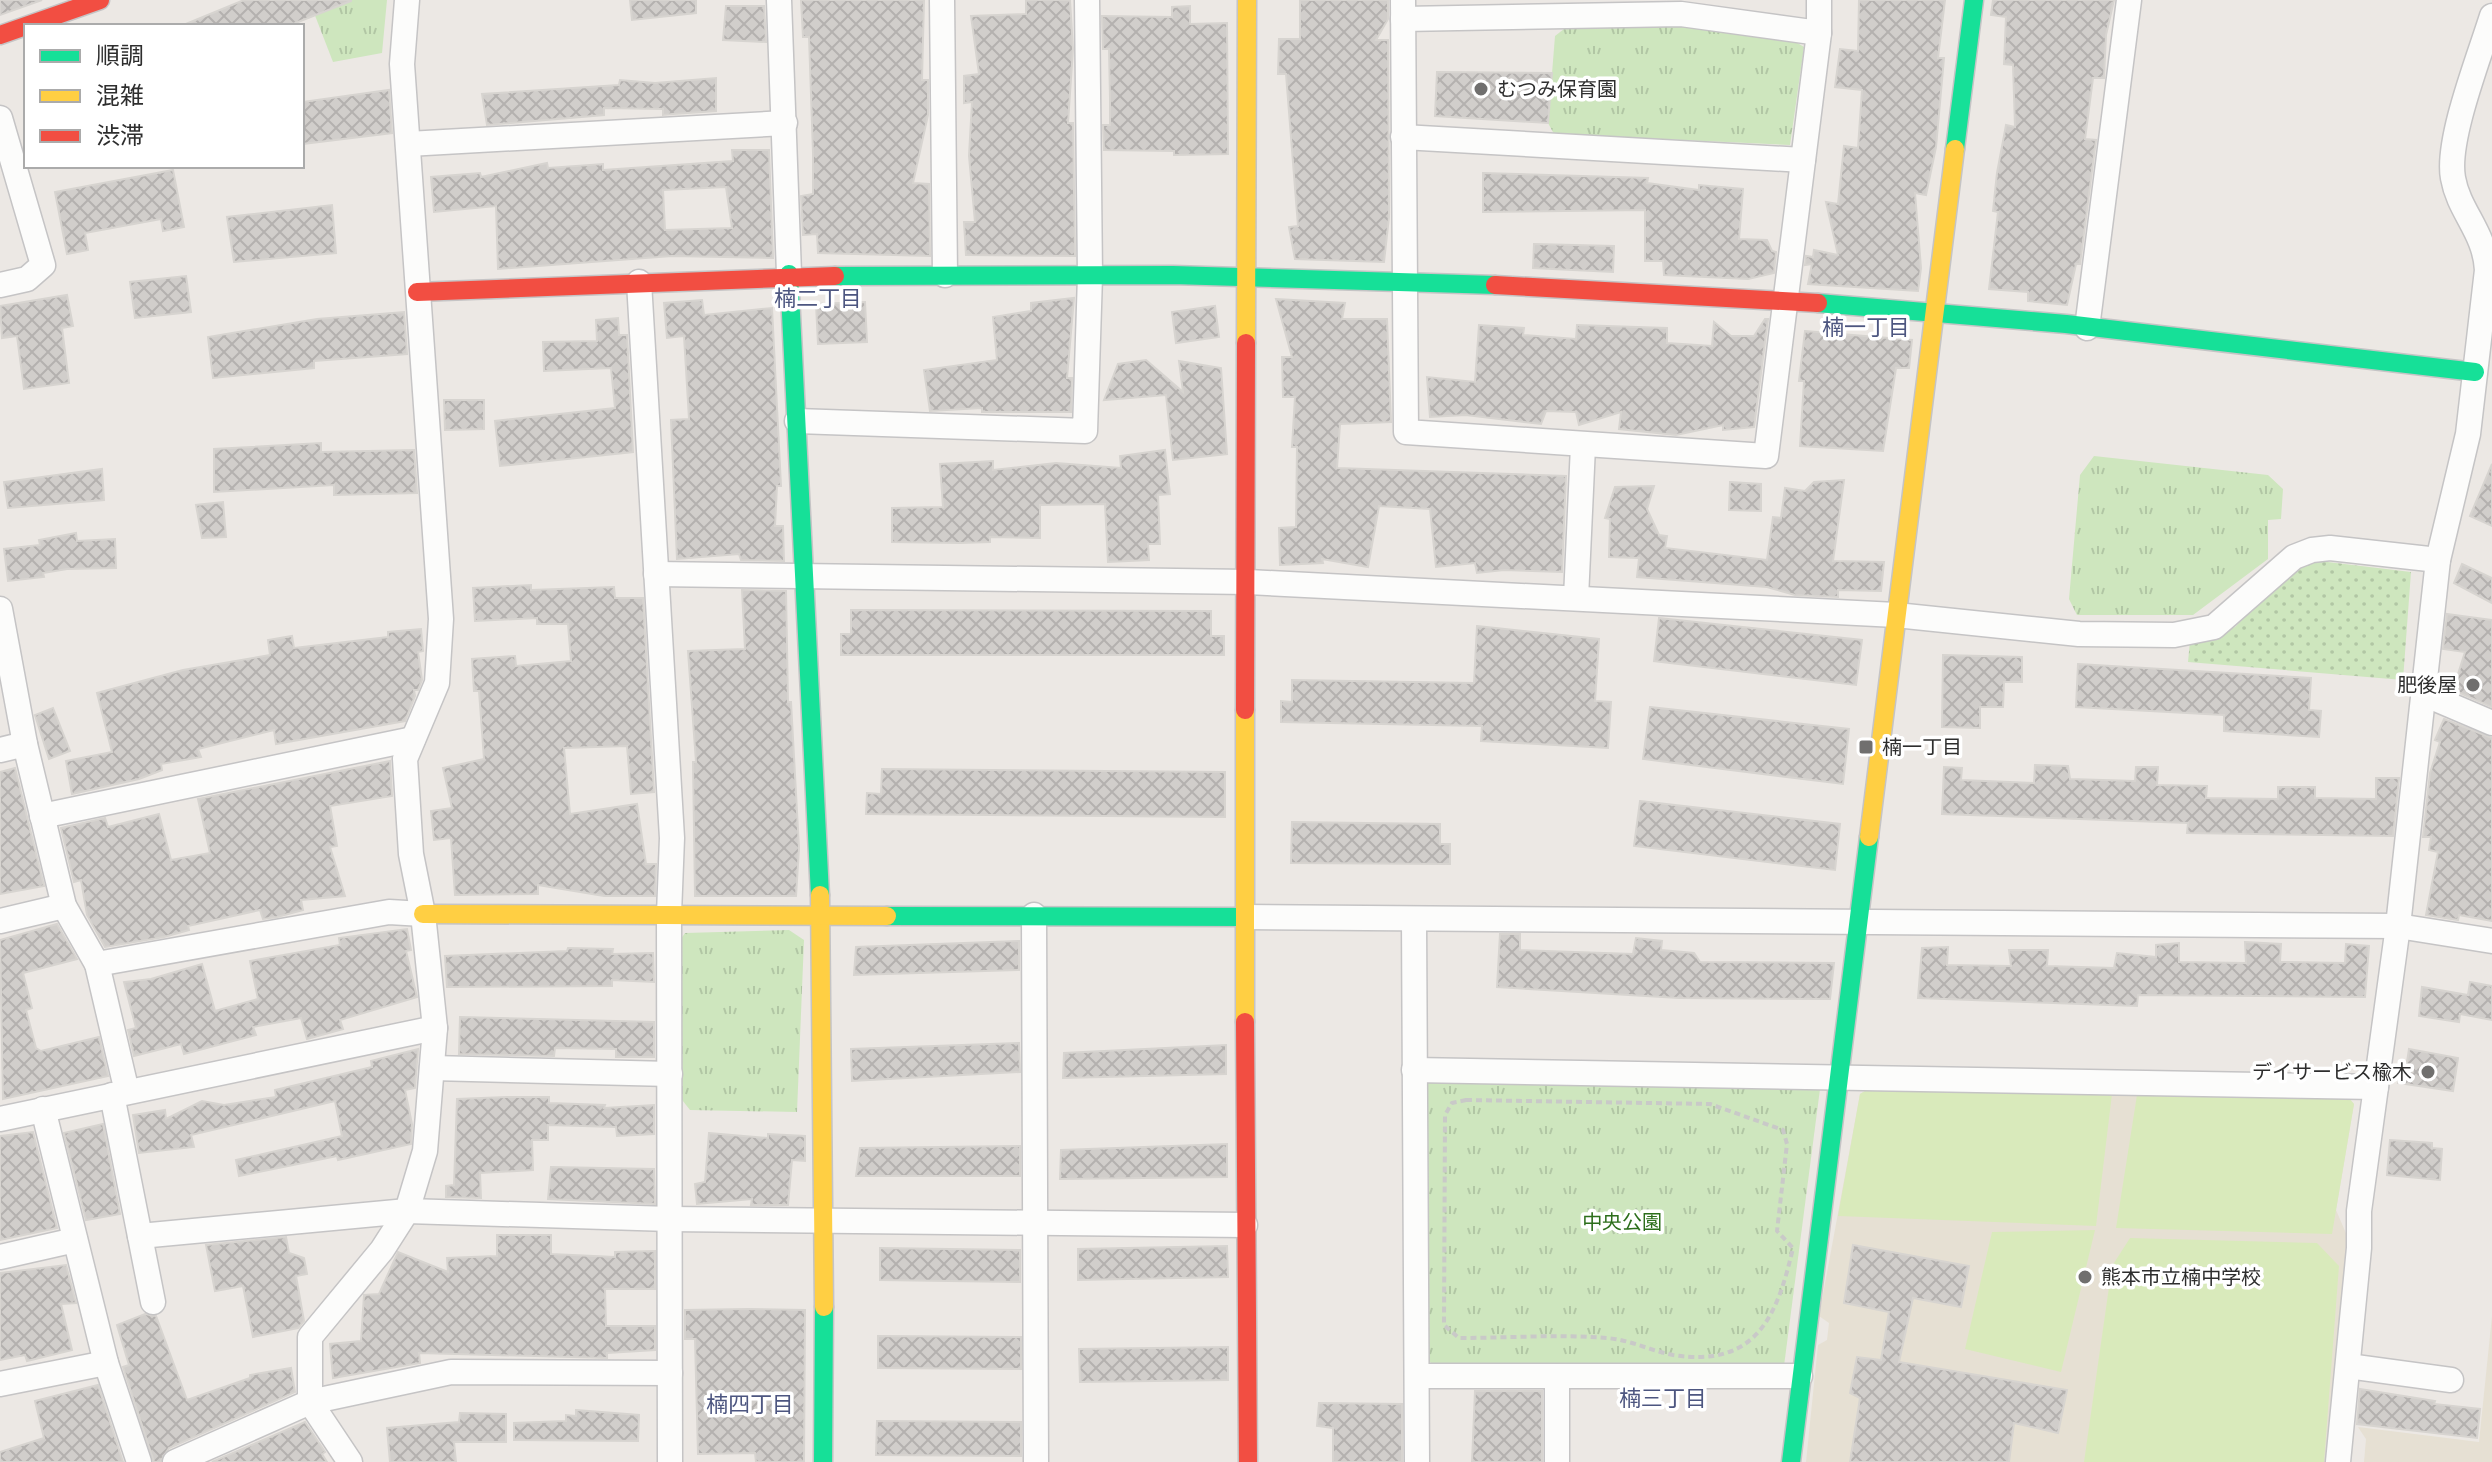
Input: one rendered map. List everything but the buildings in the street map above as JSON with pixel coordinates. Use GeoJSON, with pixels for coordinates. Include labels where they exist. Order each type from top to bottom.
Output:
{"type":"FeatureCollection","features":[{"type":"Feature","properties":{"kind":"street"},"geometry":{"type":"LineString","coordinates":[[350,1462],[310,1402],[310,1337],[382,1250],[407,1211],[425,1151],[435,1028],[423,914],[411,854],[405,759],[437,683],[441,619],[402,64],[407,0]]}},
{"type":"Feature","properties":{"kind":"street"},"geometry":{"type":"LineString","coordinates":[[779,0],[789,274],[807,575],[821,914],[825,1221],[823,1462]]}},
{"type":"Feature","properties":{"kind":"street"},"geometry":{"type":"LineString","coordinates":[[942,0],[945,275]]}},
{"type":"Feature","properties":{"kind":"street"},"geometry":{"type":"LineString","coordinates":[[797,421],[1085,431],[1090,276],[1087,0]]}},
{"type":"Feature","properties":{"kind":"street"},"geometry":{"type":"LineString","coordinates":[[1247,0],[1244,275],[1248,582],[1244,917],[1248,1462]]}},
{"type":"Feature","properties":{"kind":"street"},"geometry":{"type":"LineString","coordinates":[[1819,0],[1819,33],[1766,456],[1406,432],[1403,10],[1681,14],[1819,33]]}},
{"type":"Feature","properties":{"kind":"street"},"geometry":{"type":"LineString","coordinates":[[1791,1462],[1856,922],[1974,0]]}},
{"type":"Feature","properties":{"kind":"street"},"geometry":{"type":"LineString","coordinates":[[2087,328],[2129,0]]}},
{"type":"Feature","properties":{"kind":"street"},"geometry":{"type":"LineString","coordinates":[[29,24],[87,2]]}},
{"type":"Feature","properties":{"kind":"street"},"geometry":{"type":"LineString","coordinates":[[2338,1462],[2359,1248],[2359,1211],[2398,926],[2438,560],[2480,389],[2486,250],[2454,182],[2452,168],[2461,121],[2492,16]]}},
{"type":"Feature","properties":{"kind":"street"},"geometry":{"type":"LineString","coordinates":[[0,35],[24,26]]}},
{"type":"Feature","properties":{"kind":"street"},"geometry":{"type":"LineString","coordinates":[[0,118],[43,265],[27,279],[0,285]]}},
{"type":"Feature","properties":{"kind":"street"},"geometry":{"type":"LineString","coordinates":[[408,144],[785,123]]}},
{"type":"Feature","properties":{"kind":"street"},"geometry":{"type":"LineString","coordinates":[[1403,137],[1803,160]]}},
{"type":"Feature","properties":{"kind":"street"},"geometry":{"type":"LineString","coordinates":[[417,292],[789,274],[1244,275],[1934,312],[2087,328],[2480,389]]}},
{"type":"Feature","properties":{"kind":"street"},"geometry":{"type":"LineString","coordinates":[[639,282],[672,838],[669,914],[670,1462]]}},
{"type":"Feature","properties":{"kind":"street"},"geometry":{"type":"LineString","coordinates":[[1576,598],[1583,446]]}},
{"type":"Feature","properties":{"kind":"street"},"geometry":{"type":"LineString","coordinates":[[656,574],[1248,582],[1896,615],[2079,634],[2174,635],[2221,622],[2294,557],[2312,550],[2330,548],[2438,560]]}},
{"type":"Feature","properties":{"kind":"street"},"geometry":{"type":"LineString","coordinates":[[0,609],[25,744],[64,906],[97,964],[153,1302]]}},
{"type":"Feature","properties":{"kind":"street"},"geometry":{"type":"LineString","coordinates":[[2424,694],[2492,723]]}},
{"type":"Feature","properties":{"kind":"street"},"geometry":{"type":"LineString","coordinates":[[42,816],[413,739]]}},
{"type":"Feature","properties":{"kind":"street"},"geometry":{"type":"LineString","coordinates":[[0,750],[25,744]]}},
{"type":"Feature","properties":{"kind":"street"},"geometry":{"type":"LineString","coordinates":[[0,921],[64,906]]}},
{"type":"Feature","properties":{"kind":"street"},"geometry":{"type":"LineString","coordinates":[[97,964],[389,912],[2398,926],[2492,941]]}},
{"type":"Feature","properties":{"kind":"street"},"geometry":{"type":"LineString","coordinates":[[1034,915],[1036,1462]]}},
{"type":"Feature","properties":{"kind":"street"},"geometry":{"type":"LineString","coordinates":[[1414,919],[1417,1462]]}},
{"type":"Feature","properties":{"kind":"street"},"geometry":{"type":"LineString","coordinates":[[0,1119],[435,1028]]}},
{"type":"Feature","properties":{"kind":"street"},"geometry":{"type":"LineString","coordinates":[[432,1068],[670,1074]]}},
{"type":"Feature","properties":{"kind":"street"},"geometry":{"type":"LineString","coordinates":[[1414,1070],[1840,1075],[2376,1087]]}},
{"type":"Feature","properties":{"kind":"street"},"geometry":{"type":"LineString","coordinates":[[43,1109],[106,1363],[139,1462]]}},
{"type":"Feature","properties":{"kind":"street"},"geometry":{"type":"LineString","coordinates":[[140,1236],[407,1211],[670,1219],[1245,1225]]}},
{"type":"Feature","properties":{"kind":"street"},"geometry":{"type":"LineString","coordinates":[[0,1257],[75,1240]]}},
{"type":"Feature","properties":{"kind":"street"},"geometry":{"type":"LineString","coordinates":[[0,1384],[106,1363]]}},
{"type":"Feature","properties":{"kind":"street"},"geometry":{"type":"LineString","coordinates":[[2348,1366],[2451,1380]]}},
{"type":"Feature","properties":{"kind":"street"},"geometry":{"type":"LineString","coordinates":[[175,1462],[310,1402],[451,1372],[670,1373]]}},
{"type":"Feature","properties":{"kind":"street"},"geometry":{"type":"LineString","coordinates":[[1417,1376],[1800,1376]]}},
{"type":"Feature","properties":{"kind":"street"},"geometry":{"type":"LineString","coordinates":[[1557,1377],[1557,1462]]}},
{"type":"Feature","properties":{"kind":"path"},"geometry":{"type":"LineString","coordinates":[[1466,1100],[1710,1104],[1783,1130],[1787,1144],[1777,1231],[1793,1248],[1781,1299],[1766,1324],[1731,1351],[1694,1358],[1608,1338],[1459,1338],[1444,1325],[1445,1115],[1452,1103],[1466,1100]]}},
{"type":"Feature","properties":{"kind":"shaded area","name":"熊本市立楠中学校"},"geometry":{"type":"Polygon","coordinates":[[[1865,1091],[2349,1098],[2354,1104],[2336,1210],[2348,1238],[2325,1462],[1806,1462],[1818,1345],[1827,1340],[1829,1323],[1819,1316],[1860,1094],[1865,1091]]]}},
{"type":"Feature","properties":{"kind":"shaded area"},"geometry":{"type":"Polygon","coordinates":[[[2492,1316],[2492,1462],[2364,1462],[2366,1439],[2358,1427],[2479,1442],[2492,1316]]]}},
{"type":"Feature","properties":{"kind":"green space"},"geometry":{"type":"Polygon","coordinates":[[[309,0],[387,0],[382,53],[333,62],[309,0]]]}},
{"type":"Feature","properties":{"kind":"green space"},"geometry":{"type":"Polygon","coordinates":[[[1678,25],[1791,39],[1804,47],[1790,145],[1554,134],[1548,123],[1555,36],[1564,29],[1678,25]]]}},
{"type":"Feature","properties":{"kind":"green space"},"geometry":{"type":"Polygon","coordinates":[[[2094,456],[2268,475],[2283,489],[2281,519],[2268,520],[2268,559],[2193,615],[2077,615],[2069,599],[2080,475],[2094,456]]]}},
{"type":"Feature","properties":{"kind":"green space"},"geometry":{"type":"Polygon","coordinates":[[[2311,560],[2411,572],[2403,680],[2188,662],[2190,641],[2235,627],[2285,574],[2311,560]]]}},
{"type":"Feature","properties":{"kind":"green space"},"geometry":{"type":"Polygon","coordinates":[[[789,930],[804,940],[797,1112],[690,1110],[675,1091],[678,943],[685,933],[789,930]]]}},
{"type":"Feature","properties":{"kind":"green space","name":"中央公園"},"geometry":{"type":"Polygon","coordinates":[[[1433,1078],[1820,1089],[1784,1366],[1432,1364],[1424,1356],[1426,1085],[1433,1078]]]}},
{"type":"Feature","properties":{"kind":"green space"},"geometry":{"type":"Polygon","coordinates":[[[1865,1091],[2112,1094],[2096,1226],[1838,1216],[1860,1094],[1865,1091]]]}},
{"type":"Feature","properties":{"kind":"green space"},"geometry":{"type":"Polygon","coordinates":[[[2137,1095],[2349,1098],[2354,1104],[2332,1234],[2116,1228],[2137,1095]]]}},
{"type":"Feature","properties":{"kind":"green space"},"geometry":{"type":"Polygon","coordinates":[[[2095,1230],[2061,1372],[1965,1349],[1992,1232],[2095,1230]]]}},
{"type":"Feature","properties":{"kind":"green space"},"geometry":{"type":"Polygon","coordinates":[[[2130,1238],[2317,1243],[2339,1266],[2324,1462],[2084,1462],[2112,1266],[2130,1238]]]}},
{"type":"Feature","properties":{"kind":"traffic: fast"},"geometry":{"type":"LineString","coordinates":[[1955,149],[1974,0]]}},
{"type":"Feature","properties":{"kind":"traffic: fast"},"geometry":{"type":"LineString","coordinates":[[789,274],[820,895]]}},
{"type":"Feature","properties":{"kind":"traffic: fast"},"geometry":{"type":"LineString","coordinates":[[835,276],[1173,275],[1495,285]]}},
{"type":"Feature","properties":{"kind":"traffic: fast"},"geometry":{"type":"LineString","coordinates":[[1818,303],[2066,324],[2475,372]]}},
{"type":"Feature","properties":{"kind":"traffic: fast"},"geometry":{"type":"LineString","coordinates":[[1791,1462],[1869,837]]}},
{"type":"Feature","properties":{"kind":"traffic: fast"},"geometry":{"type":"LineString","coordinates":[[887,916],[1244,917]]}},
{"type":"Feature","properties":{"kind":"traffic: fast"},"geometry":{"type":"LineString","coordinates":[[823,1462],[824,1307]]}},
{"type":"Feature","properties":{"kind":"traffic: slow"},"geometry":{"type":"LineString","coordinates":[[1246,343],[1247,0]]}},
{"type":"Feature","properties":{"kind":"traffic: slow"},"geometry":{"type":"LineString","coordinates":[[1869,837],[1955,149]]}},
{"type":"Feature","properties":{"kind":"traffic: slow"},"geometry":{"type":"LineString","coordinates":[[1245,710],[1245,1022]]}},
{"type":"Feature","properties":{"kind":"traffic: slow"},"geometry":{"type":"LineString","coordinates":[[820,895],[824,1307]]}},
{"type":"Feature","properties":{"kind":"traffic: slow"},"geometry":{"type":"LineString","coordinates":[[423,914],[887,916]]}},
{"type":"Feature","properties":{"kind":"traffic: jam"},"geometry":{"type":"LineString","coordinates":[[31,24],[100,0]]}},
{"type":"Feature","properties":{"kind":"traffic: jam"},"geometry":{"type":"LineString","coordinates":[[0,35],[24,27]]}},
{"type":"Feature","properties":{"kind":"traffic: jam"},"geometry":{"type":"LineString","coordinates":[[417,292],[835,276]]}},
{"type":"Feature","properties":{"kind":"traffic: jam"},"geometry":{"type":"LineString","coordinates":[[1495,285],[1818,303]]}},
{"type":"Feature","properties":{"kind":"traffic: jam"},"geometry":{"type":"LineString","coordinates":[[1245,710],[1246,343]]}},
{"type":"Feature","properties":{"kind":"traffic: jam"},"geometry":{"type":"LineString","coordinates":[[1245,1022],[1248,1462]]}},
{"type":"Feature","properties":{"kind":"place","name":"むつみ保育園"},"geometry":{"type":"Point","coordinates":[1481,89]}},
{"type":"Feature","properties":{"kind":"place","name":"肥後屋"},"geometry":{"type":"Point","coordinates":[2473,685]}},
{"type":"Feature","properties":{"kind":"place","name":"楠一丁目"},"geometry":{"type":"Point","coordinates":[1866,747]}},
{"type":"Feature","properties":{"kind":"place","name":"デイサービス楡木"},"geometry":{"type":"Point","coordinates":[2428,1072]}},
{"type":"Feature","properties":{"kind":"place","name":"熊本市立楠中学校"},"geometry":{"type":"Point","coordinates":[2085,1277]}},
{"type":"Feature","properties":{"kind":"district","name":"楠二丁目"},"geometry":{"type":"Point","coordinates":[818,298]}},
{"type":"Feature","properties":{"kind":"district","name":"楠一丁目"},"geometry":{"type":"Point","coordinates":[1866,327]}},
{"type":"Feature","properties":{"kind":"district","name":"楠三丁目"},"geometry":{"type":"Point","coordinates":[1663,1398]}},
{"type":"Feature","properties":{"kind":"district","name":"楠四丁目"},"geometry":{"type":"Point","coordinates":[750,1404]}}]}
